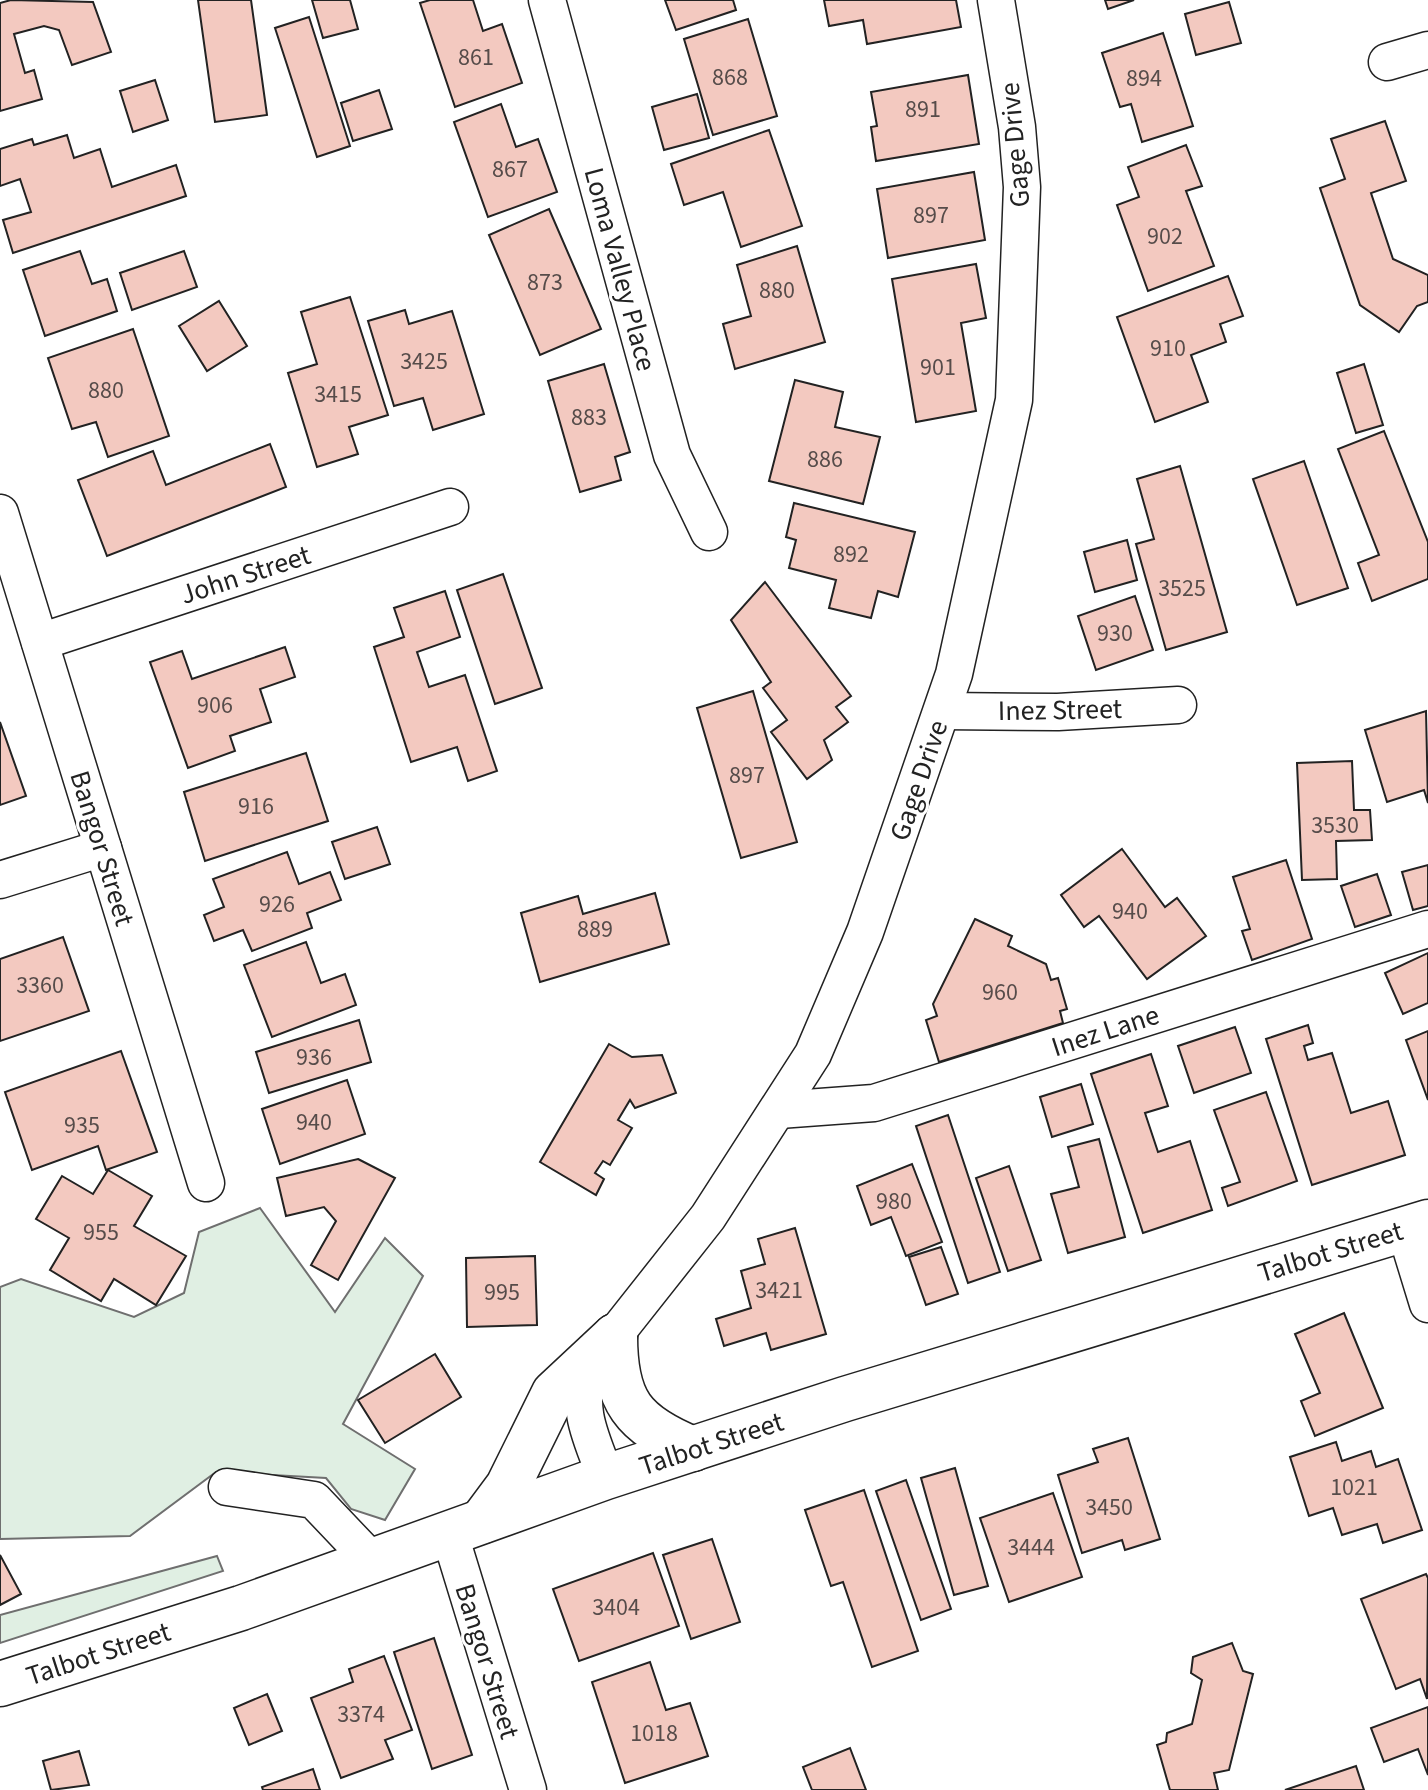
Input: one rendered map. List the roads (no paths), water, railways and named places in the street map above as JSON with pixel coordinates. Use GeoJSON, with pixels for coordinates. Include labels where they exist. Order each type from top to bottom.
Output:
{"type":"FeatureCollection","features":[{"type":"Feature","properties":{"kind":"main road","name":"Talbot Street"},"geometry":{"type":"LineString","coordinates":[[0,1684],[241,1608],[606,1477],[874,1390],[1416,1225]]}},
{"type":"Feature","properties":{"kind":"main road"},"geometry":{"type":"LineString","coordinates":[[615,1336],[617,1379],[626,1404],[646,1425],[693,1449]]}},
{"type":"Feature","properties":{"kind":"main road"},"geometry":{"type":"LineString","coordinates":[[465,1527],[508,1486],[554,1393],[615,1336]]}},
{"type":"Feature","properties":{"kind":"street","name":"Loma Valley Place"},"geometry":{"type":"LineString","coordinates":[[547,0],[672,455],[709,532]]}},
{"type":"Feature","properties":{"kind":"street","name":"Gage Drive"},"geometry":{"type":"LineString","coordinates":[[606,1477],[585,1416],[582,1387],[591,1365],[708,1217],[813,1054],[865,932],[954,674],[1014,400],[1022,187],[1017,127],[996,0]]}},
{"type":"Feature","properties":{"kind":"street"},"geometry":{"type":"LineString","coordinates":[[1387,62],[1428,50]]}},
{"type":"Feature","properties":{"kind":"street","name":"John Street"},"geometry":{"type":"LineString","coordinates":[[40,642],[450,507]]}},
{"type":"Feature","properties":{"kind":"street","name":"Bangor Street"},"geometry":{"type":"LineString","coordinates":[[0,513],[206,1183]]}},
{"type":"Feature","properties":{"kind":"street","name":"Inez Street"},"geometry":{"type":"LineString","coordinates":[[942,711],[1058,712],[1178,705]]}},
{"type":"Feature","properties":{"kind":"street"},"geometry":{"type":"LineString","coordinates":[[0,880],[103,848]]}},
{"type":"Feature","properties":{"kind":"street","name":"Inez Lane"},"geometry":{"type":"LineString","coordinates":[[779,1110],[874,1103],[1428,929]]}},
{"type":"Feature","properties":{"kind":"street"},"geometry":{"type":"LineString","coordinates":[[1416,1225],[1428,1304]]}},
{"type":"Feature","properties":{"kind":"street"},"geometry":{"type":"LineString","coordinates":[[227,1487],[314,1500],[372,1561]]}},
{"type":"Feature","properties":{"kind":"street","name":"Bangor Street"},"geometry":{"type":"LineString","coordinates":[[465,1527],[528,1790]]}}]}
